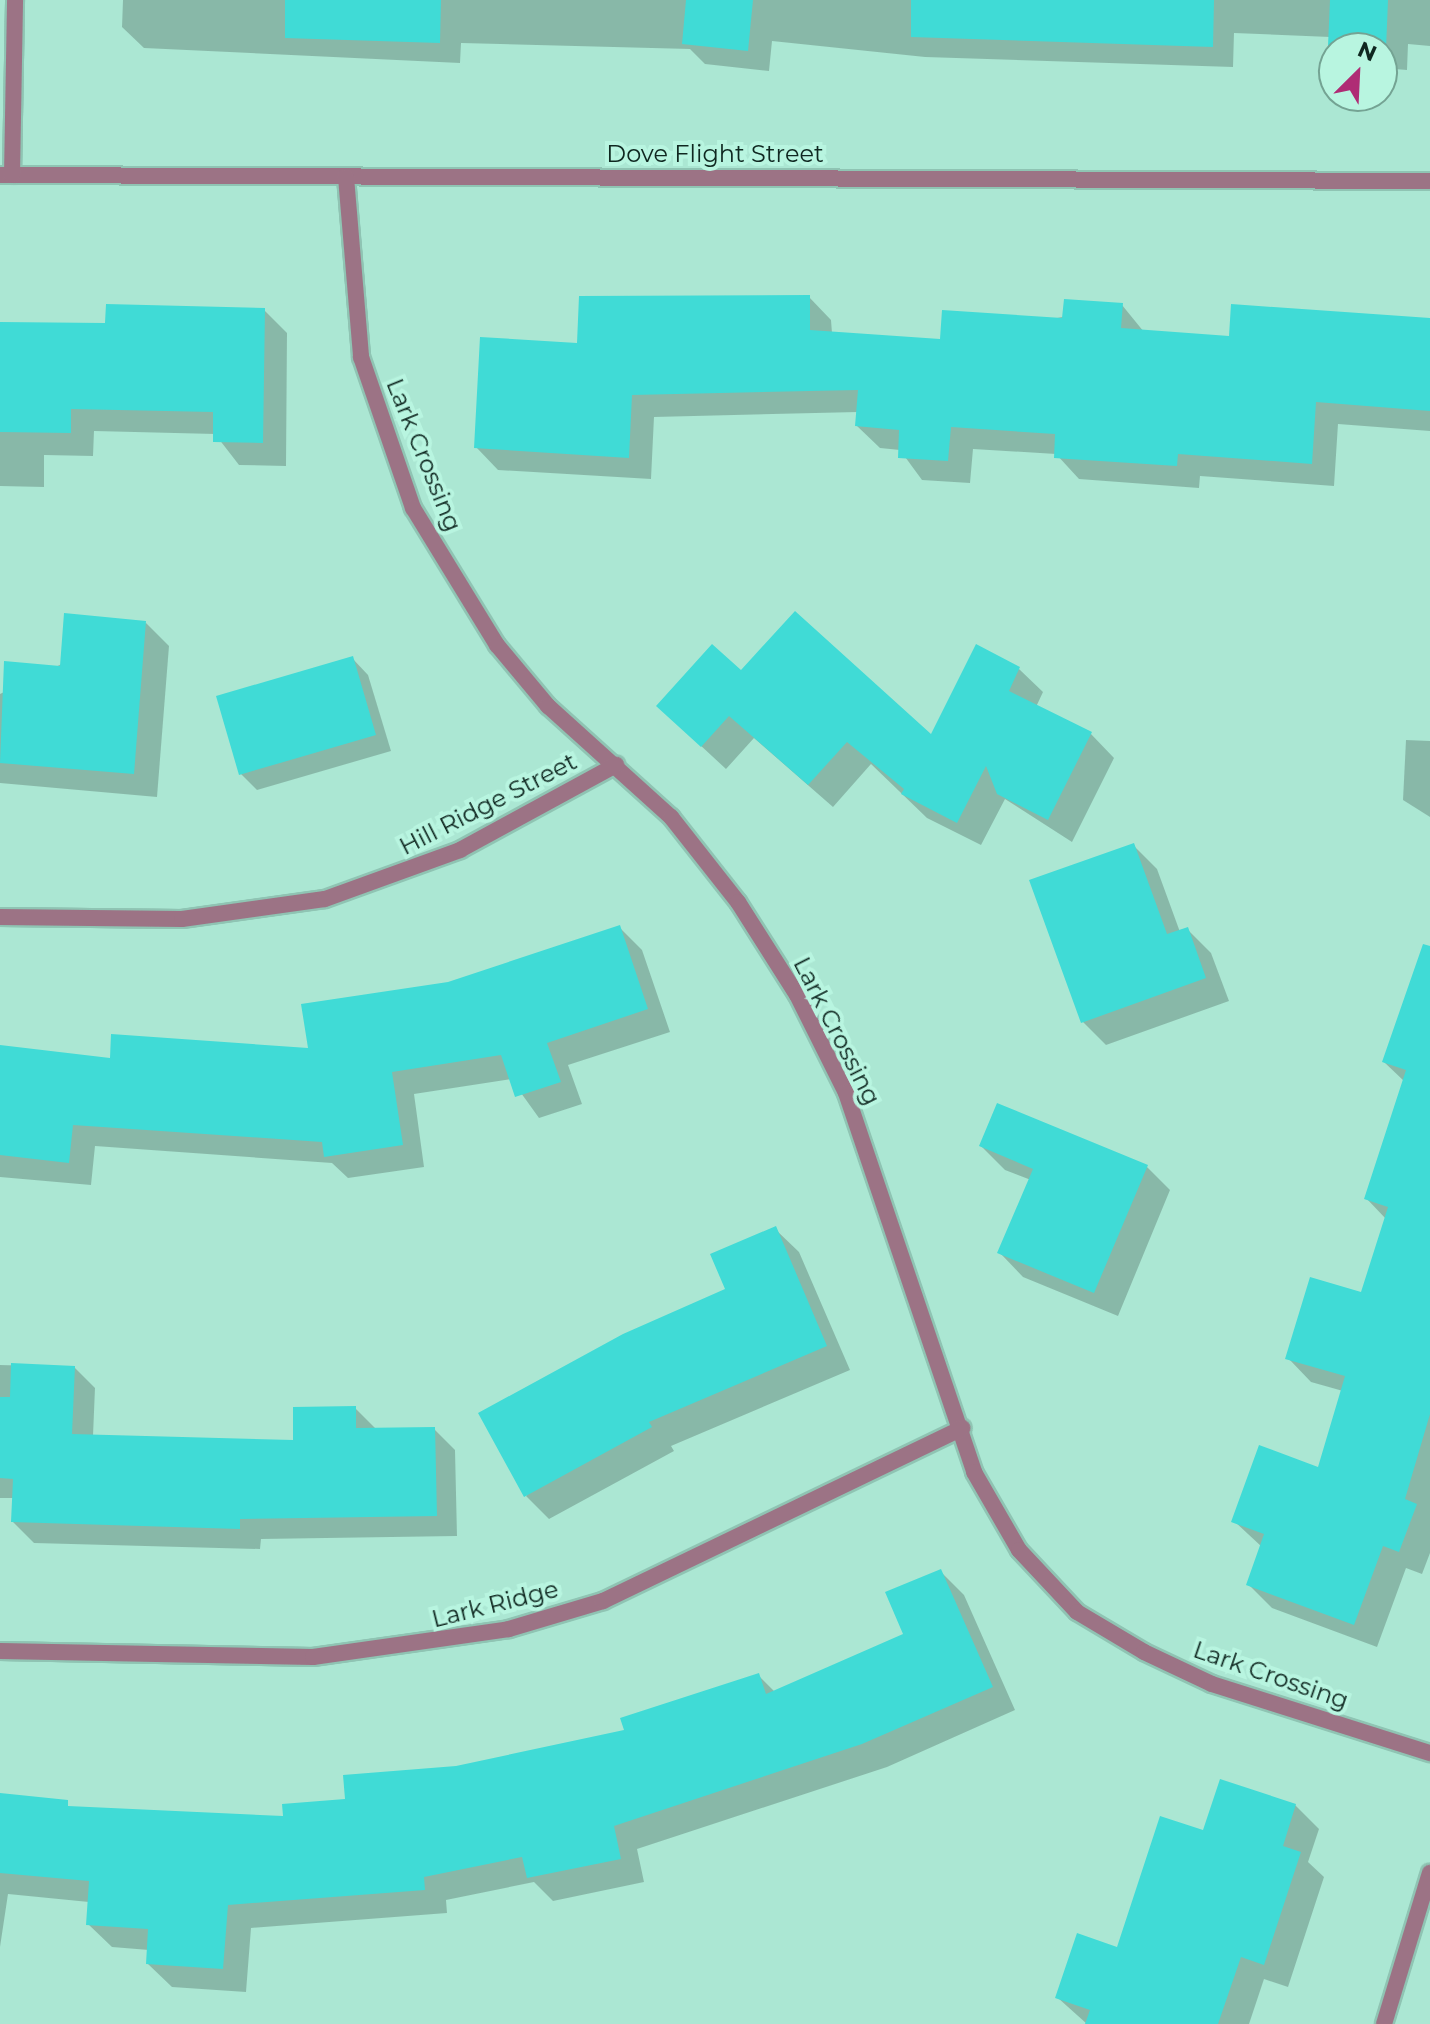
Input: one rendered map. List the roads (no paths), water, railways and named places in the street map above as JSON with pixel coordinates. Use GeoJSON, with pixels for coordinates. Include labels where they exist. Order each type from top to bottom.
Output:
{"type":"FeatureCollection","features":[{"type":"Feature","properties":{"kind":"street"},"geometry":{"type":"LineString","coordinates":[[6,175],[15,0]]}},
{"type":"Feature","properties":{"kind":"street","name":"Dove Flight Street"},"geometry":{"type":"LineString","coordinates":[[6,175],[1430,181]]}},
{"type":"Feature","properties":{"kind":"street","name":"Lark Crossing"},"geometry":{"type":"LineString","coordinates":[[346,177],[361,357],[413,508],[497,645],[548,706],[671,817],[738,902],[797,995],[846,1093],[962,1428],[974,1472],[1019,1550],[1077,1612],[1212,1684],[1430,1753]]}},
{"type":"Feature","properties":{"kind":"street","name":"Hill Ridge Street"},"geometry":{"type":"LineString","coordinates":[[0,917],[182,919],[325,899],[460,850],[616,765]]}},
{"type":"Feature","properties":{"kind":"street","name":"Lark Ridge"},"geometry":{"type":"LineString","coordinates":[[0,1651],[313,1657],[509,1629],[603,1601],[962,1428]]}},
{"type":"Feature","properties":{"kind":"street"},"geometry":{"type":"LineString","coordinates":[[1384,2024],[1430,1873]]}}]}
